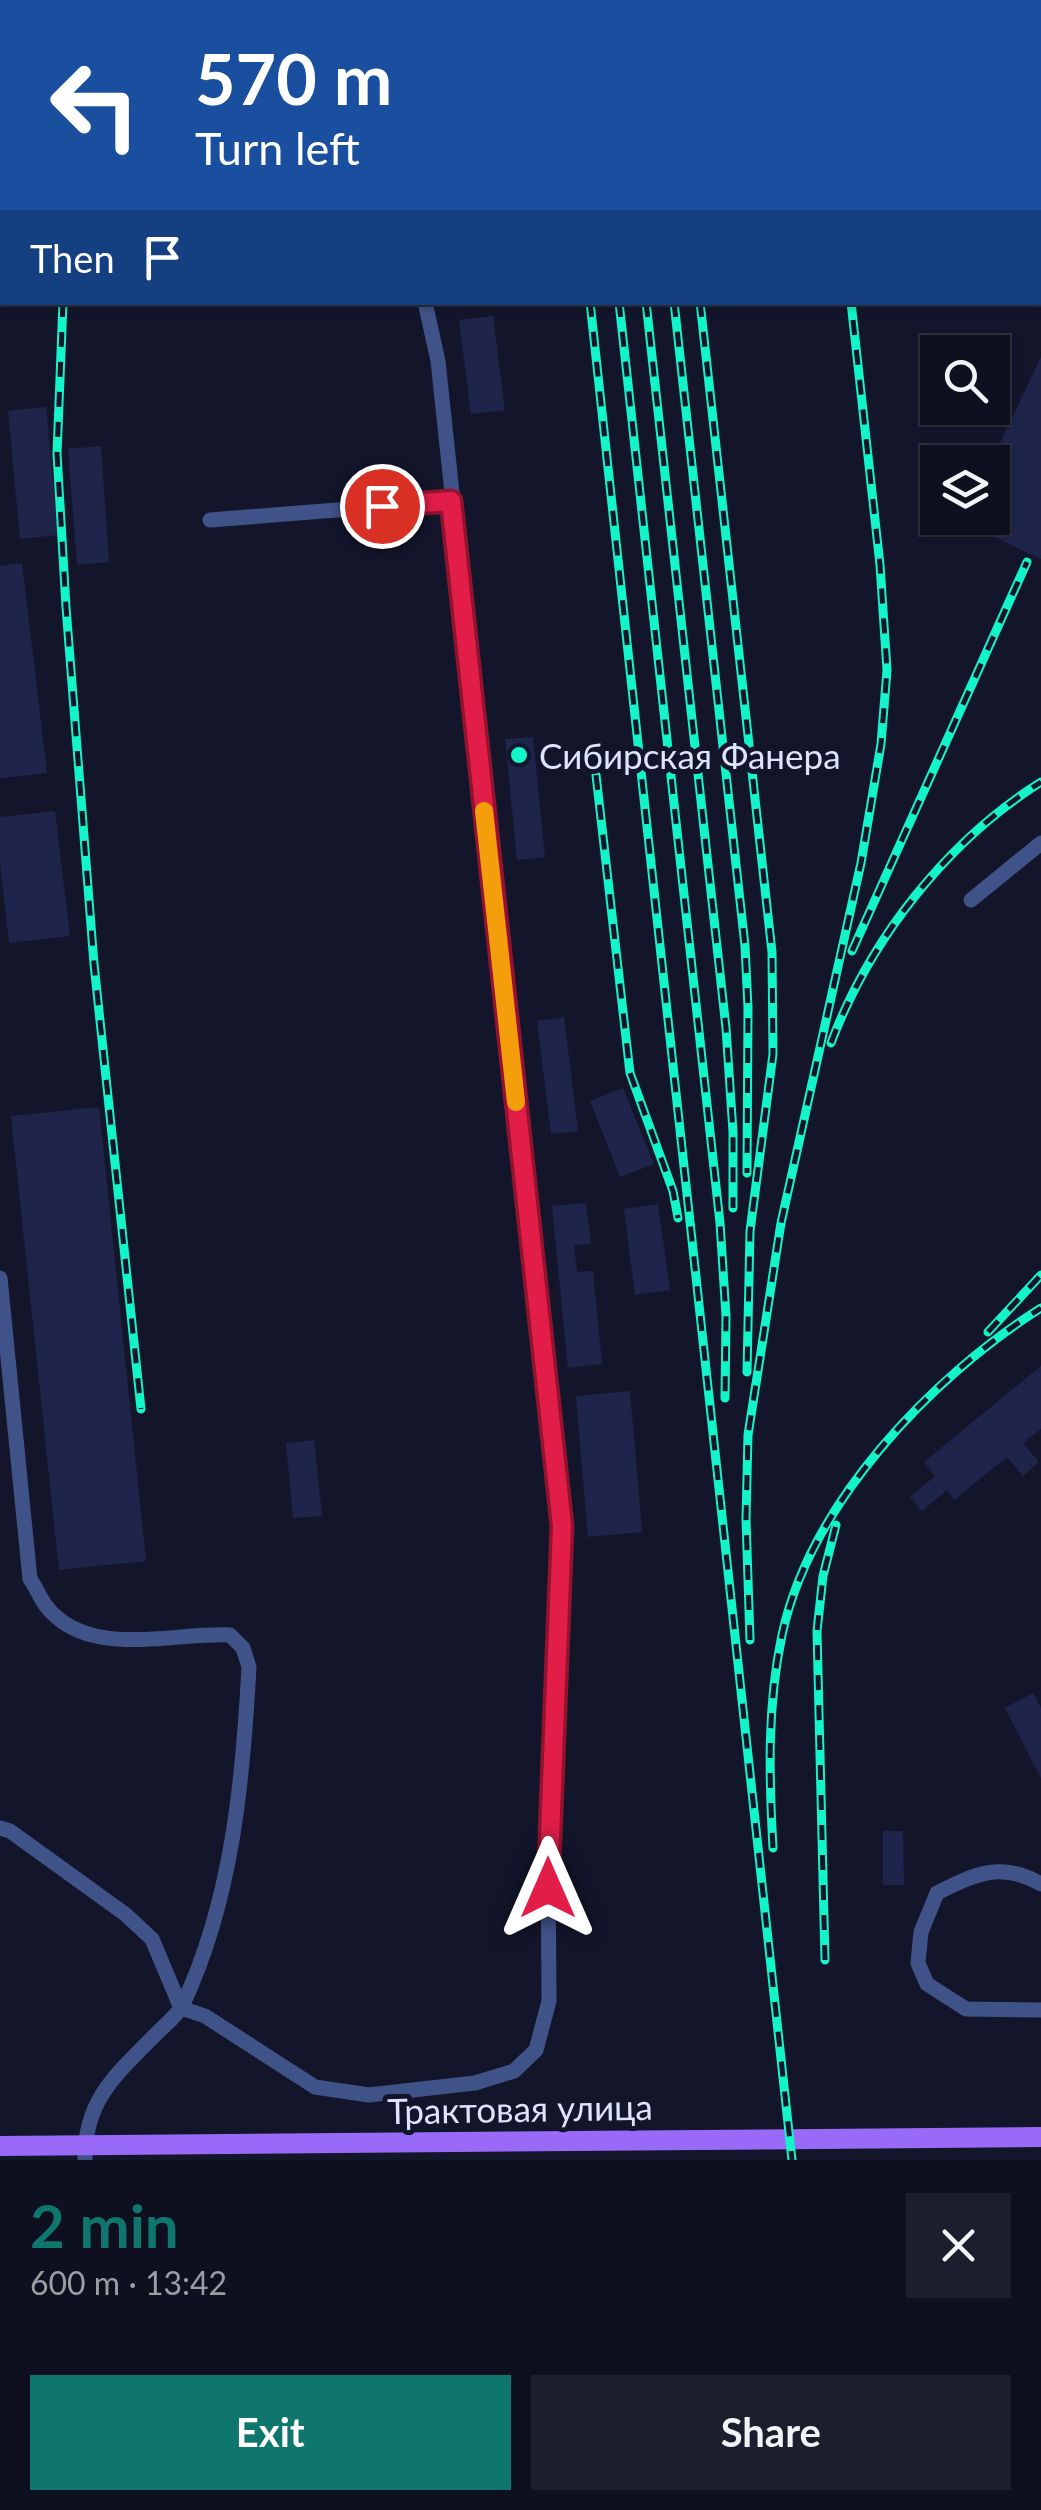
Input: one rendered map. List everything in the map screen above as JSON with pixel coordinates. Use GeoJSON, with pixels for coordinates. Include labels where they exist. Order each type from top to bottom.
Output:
{"type":"FeatureCollection","features":[{"type":"Feature","properties":{"kind":"main road","name":"Трактовая улица"},"geometry":{"type":"LineString","coordinates":[[0,2146],[85,2152],[712,2139],[1041,2137]]}},
{"type":"Feature","properties":{"kind":"lane"},"geometry":{"type":"LineString","coordinates":[[0,1828],[10,1831],[110,1903],[152,1939],[181,2008],[205,2016],[315,2088],[370,2095],[475,2083],[514,2071],[536,2050],[549,2002],[548,1850],[562,1526],[438,361],[426,305]]}},
{"type":"Feature","properties":{"kind":"lane"},"geometry":{"type":"LineString","coordinates":[[210,520],[451,501]]}},
{"type":"Feature","properties":{"kind":"lane"},"geometry":{"type":"LineString","coordinates":[[971,900],[1041,842]]}},
{"type":"Feature","properties":{"kind":"lane"},"geometry":{"type":"LineString","coordinates":[[0,1278],[30,1579],[48,1608],[78,1631],[114,1640],[230,1635],[243,1648],[249,1668],[246,1728],[221,1892],[181,2008],[107,2084],[90,2113],[85,2152]]}},
{"type":"Feature","properties":{"kind":"lane"},"geometry":{"type":"LineString","coordinates":[[1041,1884],[1023,1874],[981,1872],[938,1893],[922,1932],[918,1963],[927,1984],[966,2010],[1041,2010]]}},
{"type":"Feature","properties":{"kind":"building"},"geometry":{"type":"Polygon","coordinates":[[[493,316],[505,410],[471,414],[459,320],[493,316]]]}},
{"type":"Feature","properties":{"kind":"building"},"geometry":{"type":"Polygon","coordinates":[[[1041,357],[1041,559],[990,535],[1010,535],[1010,445],[999,445],[1041,357]]]}},
{"type":"Feature","properties":{"kind":"building"},"geometry":{"type":"Polygon","coordinates":[[[46,407],[58,535],[20,539],[8,411],[46,407]]]}},
{"type":"Feature","properties":{"kind":"building"},"geometry":{"type":"Polygon","coordinates":[[[101,446],[109,562],[77,565],[68,449],[101,446]]]}},
{"type":"Feature","properties":{"kind":"building"},"geometry":{"type":"Polygon","coordinates":[[[22,563],[47,773],[0,778],[0,566],[22,563]]]}},
{"type":"Feature","properties":{"kind":"building"},"geometry":{"type":"Polygon","coordinates":[[[533,737],[545,857],[517,860],[505,739],[533,737]]]}},
{"type":"Feature","properties":{"kind":"building"},"geometry":{"type":"Polygon","coordinates":[[[55,811],[70,936],[9,943],[0,864],[0,817],[55,811]]]}},
{"type":"Feature","properties":{"kind":"building"},"geometry":{"type":"Polygon","coordinates":[[[564,1017],[578,1131],[551,1134],[537,1021],[564,1017]]]}},
{"type":"Feature","properties":{"kind":"building"},"geometry":{"type":"Polygon","coordinates":[[[623,1088],[654,1164],[620,1177],[590,1101],[623,1088]]]}},
{"type":"Feature","properties":{"kind":"building"},"geometry":{"type":"Polygon","coordinates":[[[99,1107],[146,1561],[59,1570],[11,1116],[99,1107]]]}},
{"type":"Feature","properties":{"kind":"building"},"geometry":{"type":"Polygon","coordinates":[[[586,1203],[591,1244],[574,1245],[577,1272],[593,1271],[602,1364],[568,1368],[552,1206],[586,1203]]]}},
{"type":"Feature","properties":{"kind":"building"},"geometry":{"type":"Polygon","coordinates":[[[658,1204],[670,1290],[635,1295],[624,1209],[658,1204]]]}},
{"type":"Feature","properties":{"kind":"building"},"geometry":{"type":"Polygon","coordinates":[[[1041,1366],[1041,1429],[1023,1443],[1039,1462],[1023,1476],[1007,1457],[954,1500],[947,1490],[922,1511],[910,1497],[935,1476],[924,1462],[1041,1366]]]}},
{"type":"Feature","properties":{"kind":"building"},"geometry":{"type":"Polygon","coordinates":[[[630,1391],[642,1532],[588,1537],[576,1396],[630,1391]]]}},
{"type":"Feature","properties":{"kind":"building"},"geometry":{"type":"Polygon","coordinates":[[[314,1440],[322,1516],[293,1518],[286,1443],[314,1440]]]}},
{"type":"Feature","properties":{"kind":"building"},"geometry":{"type":"Polygon","coordinates":[[[1033,1693],[1041,1708],[1041,1778],[1005,1708],[1033,1693]]]}},
{"type":"Feature","properties":{"kind":"building"},"geometry":{"type":"Polygon","coordinates":[[[883,1831],[903,1831],[904,1885],[883,1885],[883,1831]]]}},
{"type":"Feature","properties":{"kind":"railway"},"geometry":{"type":"LineString","coordinates":[[63,305],[57,454],[66,607],[94,964],[141,1409]]}},
{"type":"Feature","properties":{"kind":"railway"},"geometry":{"type":"LineString","coordinates":[[590,305],[792,2160]]}},
{"type":"Feature","properties":{"kind":"railway"},"geometry":{"type":"LineString","coordinates":[[619,305],[720,1223],[726,1316],[725,1398]]}},
{"type":"Feature","properties":{"kind":"railway"},"geometry":{"type":"LineString","coordinates":[[646,305],[726,1028],[733,1208]]}},
{"type":"Feature","properties":{"kind":"railway"},"geometry":{"type":"LineString","coordinates":[[674,305],[745,946],[747,1173]]}},
{"type":"Feature","properties":{"kind":"railway"},"geometry":{"type":"LineString","coordinates":[[700,305],[772,952],[773,1054],[750,1231],[747,1372]]}},
{"type":"Feature","properties":{"kind":"railway"},"geometry":{"type":"LineString","coordinates":[[750,1640],[748,1435],[781,1223],[861,863],[881,744],[887,670],[880,565],[851,305]]}},
{"type":"Feature","properties":{"kind":"railway"},"geometry":{"type":"LineString","coordinates":[[852,951],[1027,562]]}},
{"type":"Feature","properties":{"kind":"railway"},"geometry":{"type":"LineString","coordinates":[[596,775],[630,1073],[673,1191],[678,1218]]}},
{"type":"Feature","properties":{"kind":"railway"},"geometry":{"type":"LineString","coordinates":[[831,1043],[867,967],[915,896],[974,833],[1041,782]]}},
{"type":"Feature","properties":{"kind":"railway"},"geometry":{"type":"LineString","coordinates":[[988,1332],[1041,1275]]}},
{"type":"Feature","properties":{"kind":"railway"},"geometry":{"type":"LineString","coordinates":[[773,1848],[770,1741],[777,1662],[797,1586],[819,1538],[847,1492],[918,1407],[999,1336],[1041,1308]]}},
{"type":"Feature","properties":{"kind":"railway"},"geometry":{"type":"LineString","coordinates":[[825,1960],[817,1631],[823,1576],[836,1525]]}},
{"type":"Feature","properties":{"kind":"slow traffic"},"geometry":{"type":"LineString","coordinates":[[484,811],[516,1102]]}},
{"type":"Feature","properties":{"kind":"place","name":"Сибирская Фанера"},"geometry":{"type":"Point","coordinates":[519,755]}},
{"type":"Feature","properties":{"kind":"route"},"geometry":{"type":"LineString","coordinates":[[382,506],[451,501],[562,1526],[548,1888]]}}]}
